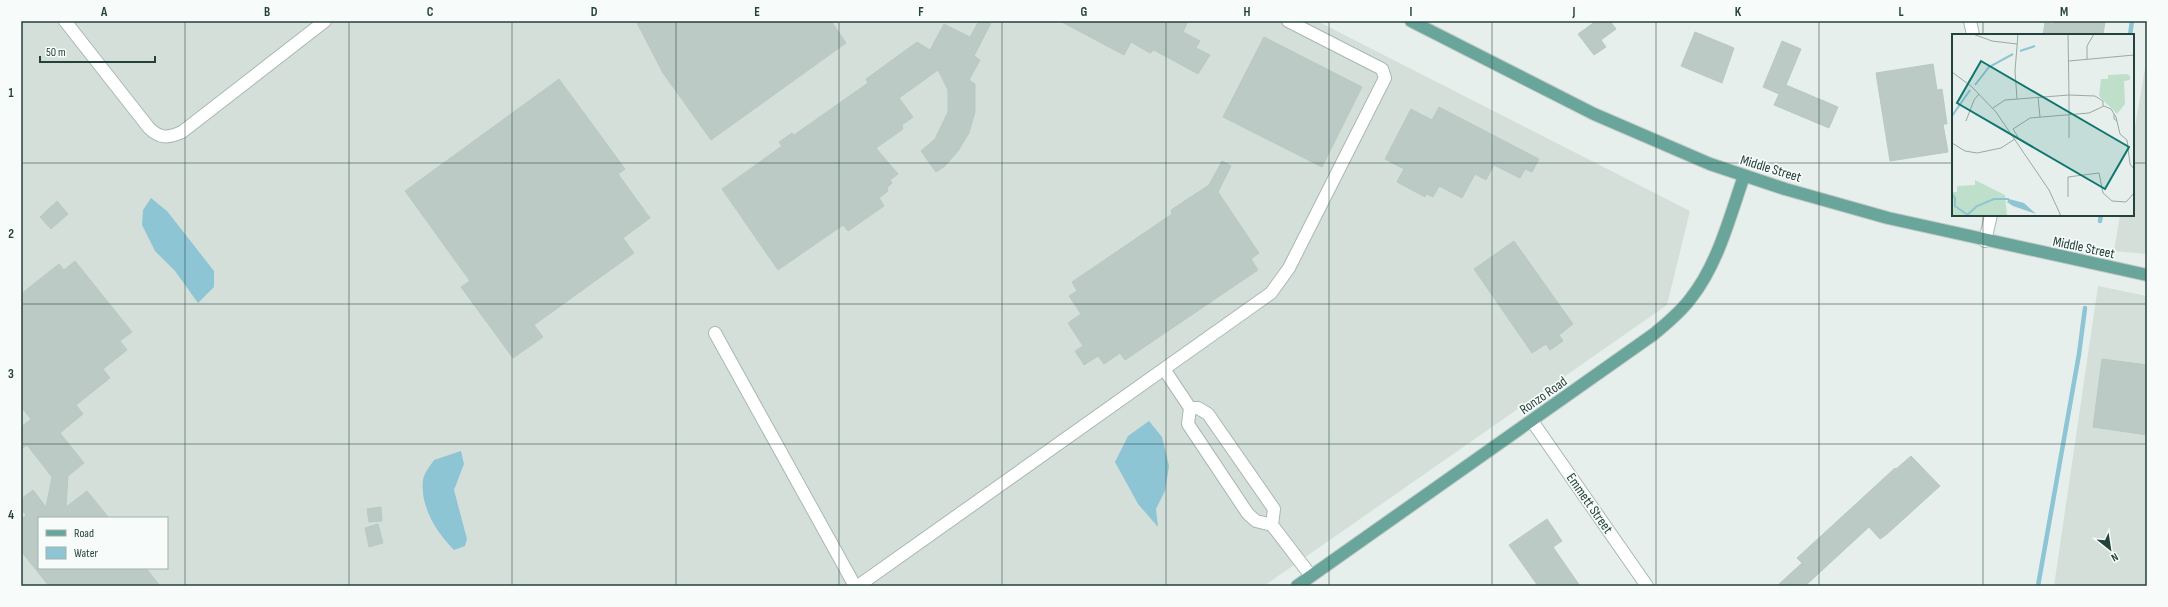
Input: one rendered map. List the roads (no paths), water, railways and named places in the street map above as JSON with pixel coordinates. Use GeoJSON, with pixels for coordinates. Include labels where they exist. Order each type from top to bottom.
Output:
{"type":"FeatureCollection","features":[{"type":"Feature","properties":{"kind":"main road","name":"Middle Street"},"geometry":{"type":"LineString","coordinates":[[1411,21],[1635,133],[1710,164],[1744,176],[1888,218],[1985,241],[2147,275]]}},
{"type":"Feature","properties":{"kind":"main road","name":"Ronzo Road"},"geometry":{"type":"LineString","coordinates":[[1298,586],[1654,334],[1692,298],[1704,277],[1716,252],[1744,176]]}},
{"type":"Feature","properties":{"kind":"street"},"geometry":{"type":"LineString","coordinates":[[65,21],[148,128],[156,135],[173,136],[182,132],[325,21]]}},
{"type":"Feature","properties":{"kind":"street"},"geometry":{"type":"LineString","coordinates":[[715,333],[856,586],[1271,293],[1289,268],[1385,78],[1382,69],[1288,21]]}},
{"type":"Feature","properties":{"kind":"street"},"geometry":{"type":"LineString","coordinates":[[1970,21],[1973,34]]}},
{"type":"Feature","properties":{"kind":"street"},"geometry":{"type":"LineString","coordinates":[[1985,241],[1991,216]]}},
{"type":"Feature","properties":{"kind":"street"},"geometry":{"type":"LineString","coordinates":[[1164,369],[1190,408],[1188,424],[1248,514],[1256,522],[1272,525],[1311,576]]}},
{"type":"Feature","properties":{"kind":"street"},"geometry":{"type":"LineString","coordinates":[[1190,408],[1198,408],[1208,414],[1249,471],[1274,510],[1272,525]]}},
{"type":"Feature","properties":{"kind":"street","name":"Emmett Street"},"geometry":{"type":"LineString","coordinates":[[1532,421],[1648,586]]}},
{"type":"Feature","properties":{"kind":"water"},"geometry":{"type":"Polygon","coordinates":[[[151,198],[167,211],[214,271],[214,287],[198,303],[175,271],[155,251],[142,225],[143,210],[151,198]]]}},
{"type":"Feature","properties":{"kind":"water"},"geometry":{"type":"Polygon","coordinates":[[[1149,421],[1162,437],[1169,466],[1165,491],[1156,509],[1158,527],[1138,504],[1115,462],[1128,436],[1149,421]]]}},
{"type":"Feature","properties":{"kind":"water"},"geometry":{"type":"Polygon","coordinates":[[[461,451],[464,464],[454,490],[467,539],[465,546],[454,550],[435,527],[427,509],[424,499],[423,480],[426,472],[434,460],[461,451]]]}},
{"type":"Feature","properties":{"kind":"waterway"},"geometry":{"type":"LineString","coordinates":[[2130,34],[2132,21]]}},
{"type":"Feature","properties":{"kind":"waterway"},"geometry":{"type":"LineString","coordinates":[[2100,221],[2101,216]]}},
{"type":"Feature","properties":{"kind":"waterway"},"geometry":{"type":"LineString","coordinates":[[2038,586],[2079,354],[2085,308]]}}]}
